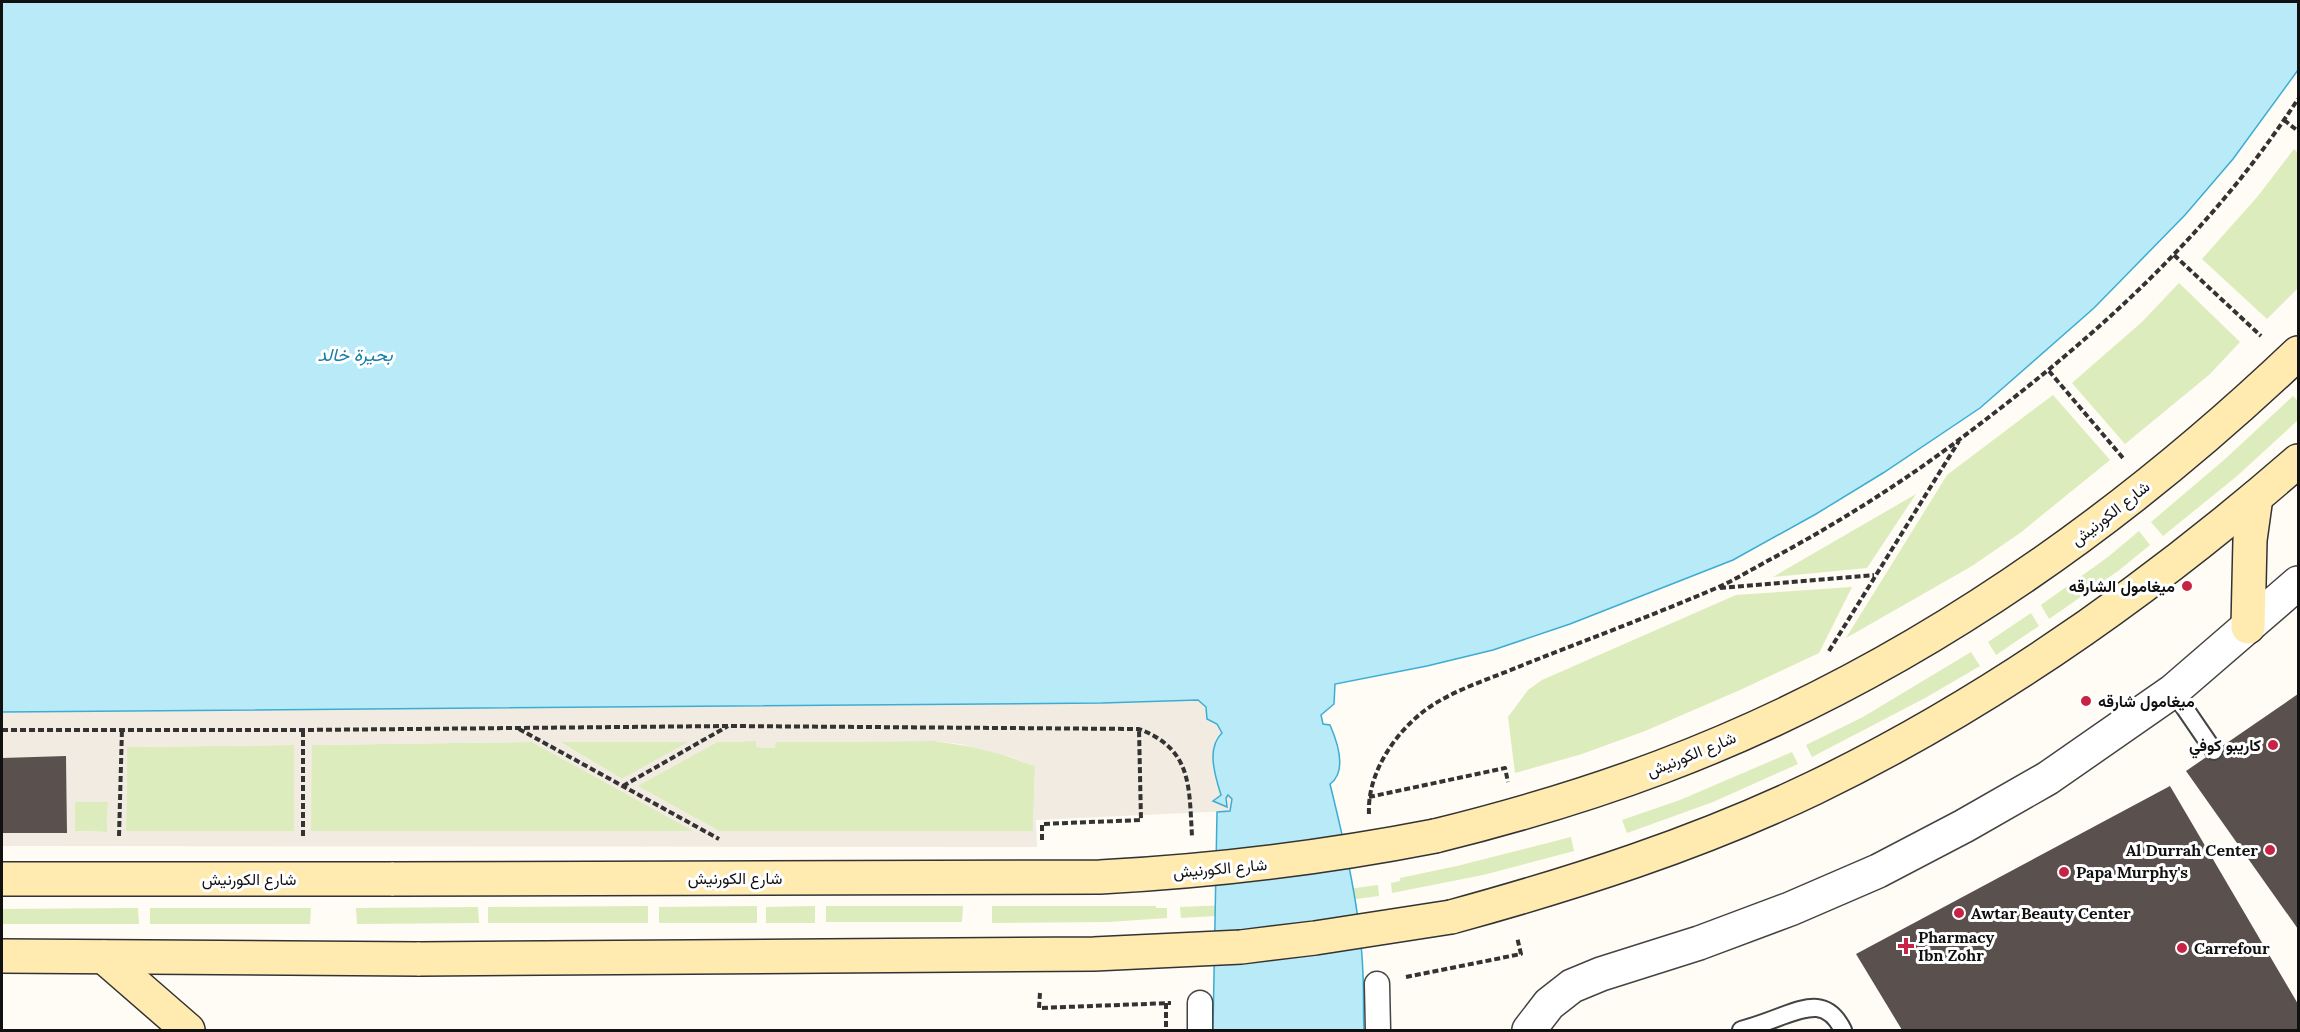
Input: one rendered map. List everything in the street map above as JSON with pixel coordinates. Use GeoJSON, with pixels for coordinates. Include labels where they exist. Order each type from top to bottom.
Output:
{"type":"FeatureCollection","features":[{"type":"Feature","properties":{"kind":"main road","name":"شارع الكورنيش"},"geometry":{"type":"LineString","coordinates":[[2,879],[1100,877],[1269,864],[1435,837],[1523,813],[1663,767],[1808,703],[1879,666],[1947,626],[2079,538],[2142,489],[2270,380],[2298,353]]}},
{"type":"Feature","properties":{"kind":"main road"},"geometry":{"type":"LineString","coordinates":[[2,956],[420,959],[1094,954],[1168,952],[1315,938],[1451,917],[1544,892],[1635,862],[1804,793],[1890,749],[1983,696],[2063,643],[2142,586],[2294,468]]}},
{"type":"Feature","properties":{"kind":"main road"},"geometry":{"type":"LineString","coordinates":[[2248,627],[2250,540],[2256,497]]}},
{"type":"Feature","properties":{"kind":"main road"},"geometry":{"type":"LineString","coordinates":[[104,957],[188,1030]]}},
{"type":"Feature","properties":{"kind":"street"},"geometry":{"type":"LineString","coordinates":[[1529,1030],[1549,1004],[1572,986],[1790,909],[1878,871],[1965,826],[2048,778],[2173,691],[2298,583]]}},
{"type":"Feature","properties":{"kind":"street"},"geometry":{"type":"LineString","coordinates":[[1377,984],[1378,1030]]}},
{"type":"Feature","properties":{"kind":"street"},"geometry":{"type":"LineString","coordinates":[[1200,1003],[1200,1030]]}},
{"type":"Feature","properties":{"kind":"lane"},"geometry":{"type":"LineString","coordinates":[[2173,691],[2214,751]]}},
{"type":"Feature","properties":{"kind":"lane"},"geometry":{"type":"LineString","coordinates":[[1741,1030],[1804,1008],[1816,1007],[1828,1011],[1837,1018],[1843,1030]]}},
{"type":"Feature","properties":{"kind":"path"},"geometry":{"type":"LineString","coordinates":[[1369,820],[1368,797],[1376,771],[1390,746],[1423,712],[1468,687],[1717,588],[1847,517],[1899,483],[2049,371],[2093,334],[2174,255],[2222,203],[2298,99]]}},
{"type":"Feature","properties":{"kind":"path"},"geometry":{"type":"LineString","coordinates":[[2284,120],[2298,131]]}},
{"type":"Feature","properties":{"kind":"path"},"geometry":{"type":"LineString","coordinates":[[2174,255],[2261,336]]}},
{"type":"Feature","properties":{"kind":"path"},"geometry":{"type":"LineString","coordinates":[[2049,371],[2123,458]]}},
{"type":"Feature","properties":{"kind":"path"},"geometry":{"type":"LineString","coordinates":[[1825,659],[1961,438]]}},
{"type":"Feature","properties":{"kind":"path"},"geometry":{"type":"LineString","coordinates":[[1717,588],[1875,575]]}},
{"type":"Feature","properties":{"kind":"path"},"geometry":{"type":"LineString","coordinates":[[622,786],[729,726]]}},
{"type":"Feature","properties":{"kind":"path"},"geometry":{"type":"LineString","coordinates":[[2,730],[518,729],[729,726],[1138,729],[1153,734],[1165,742],[1184,766],[1190,795],[1192,841]]}},
{"type":"Feature","properties":{"kind":"path"},"geometry":{"type":"LineString","coordinates":[[120,836],[122,729]]}},
{"type":"Feature","properties":{"kind":"path"},"geometry":{"type":"LineString","coordinates":[[518,729],[719,839]]}},
{"type":"Feature","properties":{"kind":"path"},"geometry":{"type":"LineString","coordinates":[[1042,840],[1042,824],[1141,820],[1138,729]]}},
{"type":"Feature","properties":{"kind":"path"},"geometry":{"type":"LineString","coordinates":[[303,730],[303,836]]}},
{"type":"Feature","properties":{"kind":"path"},"geometry":{"type":"LineString","coordinates":[[1368,797],[1505,768],[1508,782]]}},
{"type":"Feature","properties":{"kind":"path"},"geometry":{"type":"LineString","coordinates":[[1440,970],[1521,954],[1517,937]]}},
{"type":"Feature","properties":{"kind":"path"},"geometry":{"type":"LineString","coordinates":[[1040,993],[1040,1008],[1136,1003]]}},
{"type":"Feature","properties":{"kind":"path"},"geometry":{"type":"LineString","coordinates":[[1166,1004],[1166,1030]]}},
{"type":"Feature","properties":{"kind":"green space"},"geometry":{"type":"Polygon","coordinates":[[[2294,149],[2298,153],[2298,288],[2267,319],[2202,259],[2258,196],[2294,149]]]}},
{"type":"Feature","properties":{"kind":"green space"},"geometry":{"type":"Polygon","coordinates":[[[2179,283],[2240,342],[2210,374],[2125,444],[2072,383],[2142,322],[2179,283]]]}},
{"type":"Feature","properties":{"kind":"green space"},"geometry":{"type":"Polygon","coordinates":[[[2053,395],[2110,460],[2020,533],[1972,566],[1846,638],[1947,475],[2053,395]]]}},
{"type":"Feature","properties":{"kind":"green space"},"geometry":{"type":"Polygon","coordinates":[[[2293,396],[2298,401],[2298,420],[2237,476],[2163,536],[2151,522],[2224,460],[2293,396]]]}},
{"type":"Feature","properties":{"kind":"green space"},"geometry":{"type":"Polygon","coordinates":[[[1916,494],[1867,568],[1773,577],[1916,494]]]}},
{"type":"Feature","properties":{"kind":"green space"},"geometry":{"type":"Polygon","coordinates":[[[2139,531],[2150,545],[2118,571],[2049,619],[2041,605],[2108,557],[2139,531]]]}},
{"type":"Feature","properties":{"kind":"green space"},"geometry":{"type":"Polygon","coordinates":[[[1852,587],[1819,653],[1645,731],[1582,754],[1515,773],[1508,717],[1528,690],[1542,680],[1736,595],[1852,587]]]}},
{"type":"Feature","properties":{"kind":"green space"},"geometry":{"type":"Polygon","coordinates":[[[2031,613],[2039,626],[1996,655],[1988,642],[2031,613]]]}},
{"type":"Feature","properties":{"kind":"green space"},"geometry":{"type":"Polygon","coordinates":[[[1971,652],[1980,666],[1925,698],[1812,757],[1806,745],[1863,717],[1971,652]]]}},
{"type":"Feature","properties":{"kind":"green space"},"geometry":{"type":"Polygon","coordinates":[[[756,741],[756,747],[775,748],[775,742],[934,741],[986,749],[1035,766],[1033,831],[719,831],[637,786],[717,742],[756,741]]]}},
{"type":"Feature","properties":{"kind":"green space"},"geometry":{"type":"Polygon","coordinates":[[[532,742],[695,831],[311,832],[311,745],[532,742]]]}},
{"type":"Feature","properties":{"kind":"green space"},"geometry":{"type":"Polygon","coordinates":[[[560,742],[689,742],[622,779],[560,742]]]}},
{"type":"Feature","properties":{"kind":"green space"},"geometry":{"type":"Polygon","coordinates":[[[294,745],[294,831],[126,832],[127,747],[294,745]]]}},
{"type":"Feature","properties":{"kind":"green space"},"geometry":{"type":"Polygon","coordinates":[[[1792,752],[1798,764],[1713,802],[1627,833],[1622,820],[1680,800],[1792,752]]]}},
{"type":"Feature","properties":{"kind":"green space"},"geometry":{"type":"Polygon","coordinates":[[[75,802],[108,802],[107,832],[75,831],[75,802]]]}},
{"type":"Feature","properties":{"kind":"green space"},"geometry":{"type":"Polygon","coordinates":[[[1571,837],[1574,851],[1483,875],[1392,893],[1391,883],[1400,881],[1400,878],[1571,837]]]}},
{"type":"Feature","properties":{"kind":"green space"},"geometry":{"type":"Polygon","coordinates":[[[1378,885],[1379,896],[1231,915],[1181,918],[1180,907],[1230,905],[1378,885]]]}},
{"type":"Feature","properties":{"kind":"green space"},"geometry":{"type":"Polygon","coordinates":[[[648,906],[648,923],[488,923],[488,907],[648,906]]]}},
{"type":"Feature","properties":{"kind":"green space"},"geometry":{"type":"Polygon","coordinates":[[[757,906],[757,923],[659,923],[659,907],[757,906]]]}},
{"type":"Feature","properties":{"kind":"green space"},"geometry":{"type":"Polygon","coordinates":[[[815,906],[815,923],[766,923],[766,907],[815,906]]]}},
{"type":"Feature","properties":{"kind":"green space"},"geometry":{"type":"Polygon","coordinates":[[[826,906],[963,906],[962,922],[826,922],[826,906]]]}},
{"type":"Feature","properties":{"kind":"green space"},"geometry":{"type":"Polygon","coordinates":[[[992,906],[1156,906],[1156,908],[1167,908],[1167,918],[1109,922],[992,923],[992,906]]]}},
{"type":"Feature","properties":{"kind":"green space"},"geometry":{"type":"Polygon","coordinates":[[[478,907],[479,923],[357,924],[356,908],[478,907]]]}},
{"type":"Feature","properties":{"kind":"green space"},"geometry":{"type":"Polygon","coordinates":[[[138,908],[139,924],[2,924],[2,909],[138,908]]]}},
{"type":"Feature","properties":{"kind":"green space"},"geometry":{"type":"Polygon","coordinates":[[[150,908],[311,908],[310,924],[150,924],[150,908]]]}},
{"type":"Feature","properties":{"kind":"shaded area"},"geometry":{"type":"Polygon","coordinates":[[[1198,699],[1206,707],[1207,719],[1217,724],[1222,733],[1214,744],[1215,774],[1221,795],[1214,800],[1227,806],[1228,794],[1232,799],[1230,811],[1036,820],[1037,847],[2,846],[2,833],[67,832],[66,757],[2,758],[2,712],[1102,703],[1198,699]],[[756,741],[717,742],[638,786],[719,831],[1033,831],[1035,766],[1011,757],[960,744],[934,741],[776,742],[775,748],[756,747],[756,741]],[[532,742],[312,745],[311,831],[693,831],[532,742]],[[561,742],[622,779],[688,742],[561,742]],[[294,745],[127,747],[126,831],[294,831],[294,745]],[[75,802],[75,831],[107,832],[108,802],[75,802]]]}},
{"type":"Feature","properties":{"kind":"water","name":"بحيرة خالد"},"geometry":{"type":"Polygon","coordinates":[[[2,2],[2298,2],[2298,70],[2233,159],[2185,215],[2094,308],[1980,408],[1883,473],[1816,514],[1733,560],[1570,624],[1493,650],[1335,684],[1334,704],[1321,715],[1323,724],[1330,725],[1339,756],[1339,772],[1330,784],[1356,903],[1362,951],[1364,1030],[1213,1030],[1217,812],[1230,811],[1232,799],[1228,795],[1227,807],[1213,801],[1221,795],[1214,771],[1213,754],[1217,739],[1222,733],[1217,724],[1207,719],[1206,707],[1198,700],[1102,703],[2,712],[2,2]]]}},
{"type":"Feature","properties":{"kind":"building","name":"Al Durrah Center"},"geometry":{"type":"Polygon","coordinates":[[[2298,694],[2298,929],[2186,771],[2298,694]]]}},
{"type":"Feature","properties":{"kind":"building"},"geometry":{"type":"Polygon","coordinates":[[[66,756],[67,833],[2,833],[2,758],[66,756]]]}},
{"type":"Feature","properties":{"kind":"building"},"geometry":{"type":"Polygon","coordinates":[[[2170,786],[2298,1004],[2298,1030],[1902,1030],[1856,954],[2170,786]]]}},
{"type":"Feature","properties":{"kind":"place","name":"ميغامول الشارقه"},"geometry":{"type":"Point","coordinates":[2187,586]}},
{"type":"Feature","properties":{"kind":"place","name":"ميغامول شارقه"},"geometry":{"type":"Point","coordinates":[2086,701]}},
{"type":"Feature","properties":{"kind":"place","name":"كاريبو كوفي"},"geometry":{"type":"Point","coordinates":[2273,745]}},
{"type":"Feature","properties":{"kind":"place","name":"Al Durrah Center"},"geometry":{"type":"Point","coordinates":[2270,850]}},
{"type":"Feature","properties":{"kind":"place","name":"Papa Murphy's"},"geometry":{"type":"Point","coordinates":[2064,872]}},
{"type":"Feature","properties":{"kind":"place","name":"Awtar Beauty Center"},"geometry":{"type":"Point","coordinates":[1959,913]}},
{"type":"Feature","properties":{"kind":"place","name":"Pharmacy Ibn Zohr"},"geometry":{"type":"Point","coordinates":[1906,946]}},
{"type":"Feature","properties":{"kind":"place","name":"Carrefour"},"geometry":{"type":"Point","coordinates":[2182,948]}}]}
